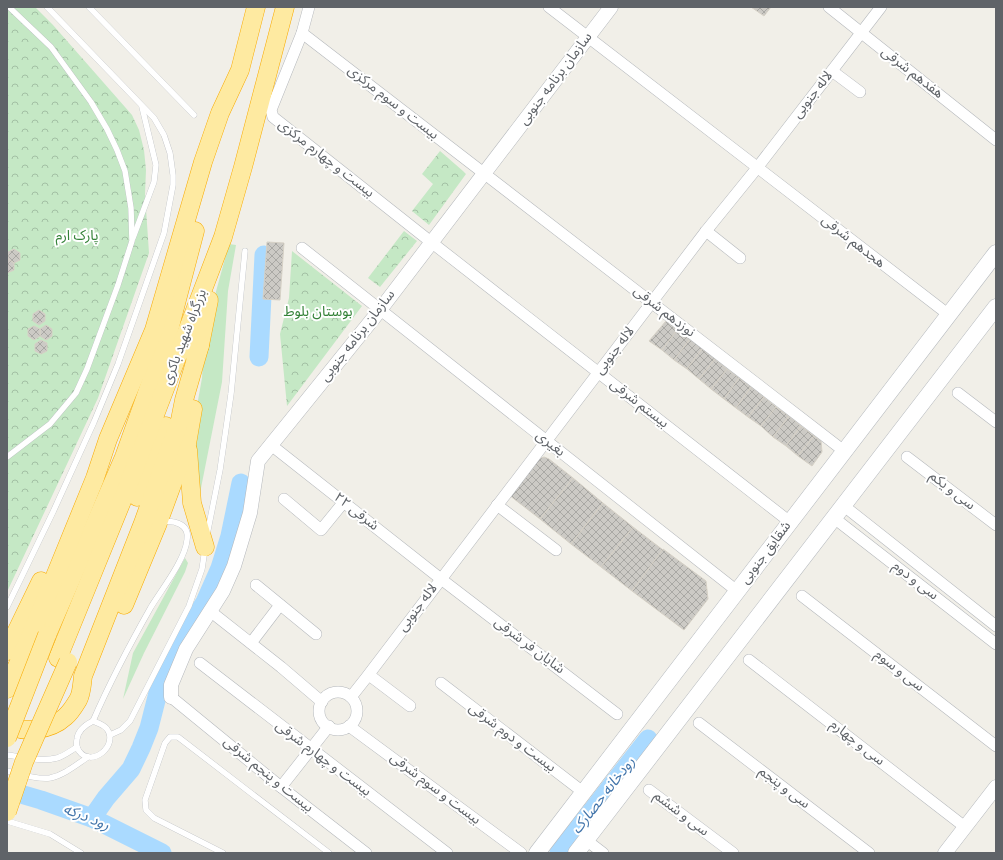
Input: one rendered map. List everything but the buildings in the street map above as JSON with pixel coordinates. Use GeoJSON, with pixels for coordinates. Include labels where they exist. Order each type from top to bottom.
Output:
{"type":"FeatureCollection","features":[{"type":"Feature","properties":{"kind":"highway"},"geometry":{"type":"LineString","coordinates":[[7,689],[40,633],[124,457],[168,334],[256,7]]}},
{"type":"Feature","properties":{"kind":"highway","name":"بزرگراه شهید باکری"},"geometry":{"type":"LineString","coordinates":[[63,660],[219,248],[243,167],[286,7]]}},
{"type":"Feature","properties":{"kind":"highway"},"geometry":{"type":"LineString","coordinates":[[7,738],[40,633],[108,440],[154,330],[202,162],[220,113],[240,70]]}},
{"type":"Feature","properties":{"kind":"highway"},"geometry":{"type":"LineString","coordinates":[[79,698],[83,676],[144,523],[180,420],[184,400],[200,345],[219,248]]}},
{"type":"Feature","properties":{"kind":"highway"},"geometry":{"type":"LineString","coordinates":[[7,723],[26,730],[57,723],[66,717],[79,698],[90,686],[158,523],[187,444],[201,369],[200,345]]}},
{"type":"Feature","properties":{"kind":"highway"},"geometry":{"type":"LineString","coordinates":[[7,778],[63,660],[200,345]]}},
{"type":"Feature","properties":{"kind":"highway"},"geometry":{"type":"LineString","coordinates":[[7,651],[48,566],[93,464],[108,440]]}},
{"type":"Feature","properties":{"kind":"highway"},"geometry":{"type":"LineString","coordinates":[[187,444],[192,502],[205,547]]}},
{"type":"Feature","properties":{"kind":"highway"},"geometry":{"type":"LineString","coordinates":[[7,812],[24,762],[63,660]]}},
{"type":"Feature","properties":{"kind":"main road","name":"شقایق جنوبی"},"geometry":{"type":"LineString","coordinates":[[537,853],[996,253]]}},
{"type":"Feature","properties":{"kind":"main road"},"geometry":{"type":"LineString","coordinates":[[576,853],[849,510],[994,314]]}},
{"type":"Feature","properties":{"kind":"street","name":"بیست و چهارم مرکزی"},"geometry":{"type":"LineString","coordinates":[[309,7],[302,33],[271,110],[273,117],[431,242]]}},
{"type":"Feature","properties":{"kind":"street","name":"هجدهم شرقی"},"geometry":{"type":"LineString","coordinates":[[549,7],[949,315]]}},
{"type":"Feature","properties":{"kind":"street","name":"سازمان برنامه جنوبی"},"geometry":{"type":"LineString","coordinates":[[170,697],[171,685],[186,649],[223,591],[234,566],[250,513],[258,462],[380,310],[611,7]]}},
{"type":"Feature","properties":{"kind":"street","name":"هفدهم شرقی"},"geometry":{"type":"LineString","coordinates":[[829,7],[996,140]]}},
{"type":"Feature","properties":{"kind":"street","name":"لاله جنوبی"},"geometry":{"type":"LineString","coordinates":[[351,697],[706,231],[757,168],[881,7]]}},
{"type":"Feature","properties":{"kind":"street","name":"بیست و سوم مرکزی"},"geometry":{"type":"LineString","coordinates":[[302,33],[484,173]]}},
{"type":"Feature","properties":{"kind":"street"},"geometry":{"type":"LineString","coordinates":[[832,71],[860,92]]}},
{"type":"Feature","properties":{"kind":"street","name":"نوزدهم شرقی"},"geometry":{"type":"LineString","coordinates":[[484,173],[844,451]]}},
{"type":"Feature","properties":{"kind":"street"},"geometry":{"type":"LineString","coordinates":[[706,231],[740,258]]}},
{"type":"Feature","properties":{"kind":"street","name":"بیستم شرقی"},"geometry":{"type":"LineString","coordinates":[[431,242],[790,522]]}},
{"type":"Feature","properties":{"kind":"street","name":"بغیری"},"geometry":{"type":"LineString","coordinates":[[302,248],[738,591]]}},
{"type":"Feature","properties":{"kind":"street"},"geometry":{"type":"LineString","coordinates":[[958,393],[996,422]]}},
{"type":"Feature","properties":{"kind":"street","name":"۲۲ شرقی"},"geometry":{"type":"LineString","coordinates":[[271,445],[441,579]]}},
{"type":"Feature","properties":{"kind":"street","name":"سی و یکم"},"geometry":{"type":"LineString","coordinates":[[907,457],[996,526]]}},
{"type":"Feature","properties":{"kind":"street"},"geometry":{"type":"LineString","coordinates":[[284,499],[321,530],[343,503]]}},
{"type":"Feature","properties":{"kind":"street"},"geometry":{"type":"LineString","coordinates":[[497,505],[556,550]]}},
{"type":"Feature","properties":{"kind":"street","name":"سی و دوم"},"geometry":{"type":"LineString","coordinates":[[849,510],[996,626]]}},
{"type":"Feature","properties":{"kind":"street","name":"سی و دوم"},"geometry":{"type":"LineString","coordinates":[[839,522],[996,644]]}},
{"type":"Feature","properties":{"kind":"street"},"geometry":{"type":"LineString","coordinates":[[919,584],[928,573]]}},
{"type":"Feature","properties":{"kind":"street","name":"شایان فر شرقی"},"geometry":{"type":"LineString","coordinates":[[441,579],[617,714]]}},
{"type":"Feature","properties":{"kind":"street"},"geometry":{"type":"LineString","coordinates":[[256,585],[316,634]]}},
{"type":"Feature","properties":{"kind":"street","name":"سی و سوم"},"geometry":{"type":"LineString","coordinates":[[802,596],[996,746]]}},
{"type":"Feature","properties":{"kind":"street"},"geometry":{"type":"LineString","coordinates":[[251,643],[280,605]]}},
{"type":"Feature","properties":{"kind":"street"},"geometry":{"type":"LineString","coordinates":[[210,611],[322,702]]}},
{"type":"Feature","properties":{"kind":"street","name":"سی و چهارم"},"geometry":{"type":"LineString","coordinates":[[750,660],[965,826]]}},
{"type":"Feature","properties":{"kind":"street","name":"بیست و چهارم شرقی"},"geometry":{"type":"LineString","coordinates":[[200,663],[447,853]]}},
{"type":"Feature","properties":{"kind":"street"},"geometry":{"type":"LineString","coordinates":[[369,674],[410,706]]}},
{"type":"Feature","properties":{"kind":"street","name":"بیست و دوم شرقی"},"geometry":{"type":"LineString","coordinates":[[441,684],[584,792]]}},
{"type":"Feature","properties":{"kind":"street"},"geometry":{"type":"LineString","coordinates":[[341,692],[351,697],[356,706],[357,712],[356,717],[350,726],[339,730],[324,723],[320,713],[322,702],[330,694],[341,692]]}},
{"type":"Feature","properties":{"kind":"street","name":"بیست و پنجم شرقی"},"geometry":{"type":"LineString","coordinates":[[170,697],[281,787],[366,853]]}},
{"type":"Feature","properties":{"kind":"street","name":"سی و پنجم"},"geometry":{"type":"LineString","coordinates":[[699,723],[869,853]]}},
{"type":"Feature","properties":{"kind":"street"},"geometry":{"type":"LineString","coordinates":[[281,787],[329,726]]}},
{"type":"Feature","properties":{"kind":"street","name":"بیست و سوم شرقی"},"geometry":{"type":"LineString","coordinates":[[350,726],[521,853]]}},
{"type":"Feature","properties":{"kind":"street"},"geometry":{"type":"LineString","coordinates":[[945,853],[996,787]]}},
{"type":"Feature","properties":{"kind":"street","name":"سی و ششم"},"geometry":{"type":"LineString","coordinates":[[649,790],[733,853]]}},
{"type":"Feature","properties":{"kind":"street"},"geometry":{"type":"LineString","coordinates":[[586,840],[603,853]]}},
{"type":"Feature","properties":{"kind":"lane"},"geometry":{"type":"LineString","coordinates":[[9,7],[50,47],[91,102],[107,129],[125,171],[131,208],[132,241]]}},
{"type":"Feature","properties":{"kind":"lane"},"geometry":{"type":"LineString","coordinates":[[7,607],[53,512],[100,408],[118,364],[164,233],[174,185],[172,163],[164,135],[154,118],[48,7]]}},
{"type":"Feature","properties":{"kind":"lane"},"geometry":{"type":"LineString","coordinates":[[89,7],[194,115]]}},
{"type":"Feature","properties":{"kind":"lane"},"geometry":{"type":"LineString","coordinates":[[7,457],[50,424],[76,392],[90,362],[156,174],[153,148],[142,106]]}},
{"type":"Feature","properties":{"kind":"lane"},"geometry":{"type":"LineString","coordinates":[[110,736],[121,730],[130,721],[190,606],[202,569],[232,394],[245,251]]}},
{"type":"Feature","properties":{"kind":"lane"},"geometry":{"type":"LineString","coordinates":[[88,757],[81,754],[76,747],[77,738],[80,731],[85,725],[93,722],[107,689],[128,648],[182,557],[188,540],[187,531],[181,524],[171,521],[158,523]]}},
{"type":"Feature","properties":{"kind":"lane"},"geometry":{"type":"LineString","coordinates":[[7,771],[49,778],[66,772],[88,757],[96,756],[104,752],[110,741],[110,736],[107,729],[93,722]]}},
{"type":"Feature","properties":{"kind":"lane"},"geometry":{"type":"LineString","coordinates":[[223,853],[154,818],[146,810],[145,800],[165,744],[170,737],[178,737],[329,853]]}},
{"type":"Feature","properties":{"kind":"lane"},"geometry":{"type":"LineString","coordinates":[[7,755],[52,759],[59,757],[76,747]]}},
{"type":"Feature","properties":{"kind":"lane"},"geometry":{"type":"LineString","coordinates":[[7,821],[50,834],[79,853]]}},
{"type":"Feature","properties":{"kind":"green space","name":"پارک ارم"},"geometry":{"type":"Polygon","coordinates":[[[7,7],[35,7],[53,25],[132,115],[139,130],[144,150],[149,253],[98,398],[7,592],[7,7]]]}},
{"type":"Feature","properties":{"kind":"green space"},"geometry":{"type":"Polygon","coordinates":[[[440,151],[466,174],[429,225],[412,211],[433,184],[422,174],[440,151]]]}},
{"type":"Feature","properties":{"kind":"green space"},"geometry":{"type":"Polygon","coordinates":[[[404,231],[417,241],[380,287],[368,278],[404,231]]]}},
{"type":"Feature","properties":{"kind":"green space"},"geometry":{"type":"Polygon","coordinates":[[[229,244],[236,245],[228,291],[222,382],[200,493],[190,445],[202,378],[204,343],[209,317],[229,244]]]}},
{"type":"Feature","properties":{"kind":"green space","name":"بوستان بلوط"},"geometry":{"type":"Polygon","coordinates":[[[292,251],[362,306],[287,406],[280,334],[289,298],[292,251]]]}},
{"type":"Feature","properties":{"kind":"green space"},"geometry":{"type":"Polygon","coordinates":[[[185,558],[188,563],[185,572],[144,653],[123,699],[133,653],[185,558]]]}},
{"type":"Feature","properties":{"kind":"waterway"},"geometry":{"type":"LineString","coordinates":[[259,357],[264,255]]}},
{"type":"Feature","properties":{"kind":"waterway"},"geometry":{"type":"LineString","coordinates":[[92,818],[106,798],[131,769],[141,748],[149,728],[163,673],[172,655],[205,602],[220,568],[230,536],[241,483]]}},
{"type":"Feature","properties":{"kind":"waterway","name":"رودخانه حصارک"},"geometry":{"type":"LineString","coordinates":[[559,853],[648,739]]}},
{"type":"Feature","properties":{"kind":"waterway","name":"رود درکه"},"geometry":{"type":"LineString","coordinates":[[7,790],[92,818],[162,853]]}}]}
